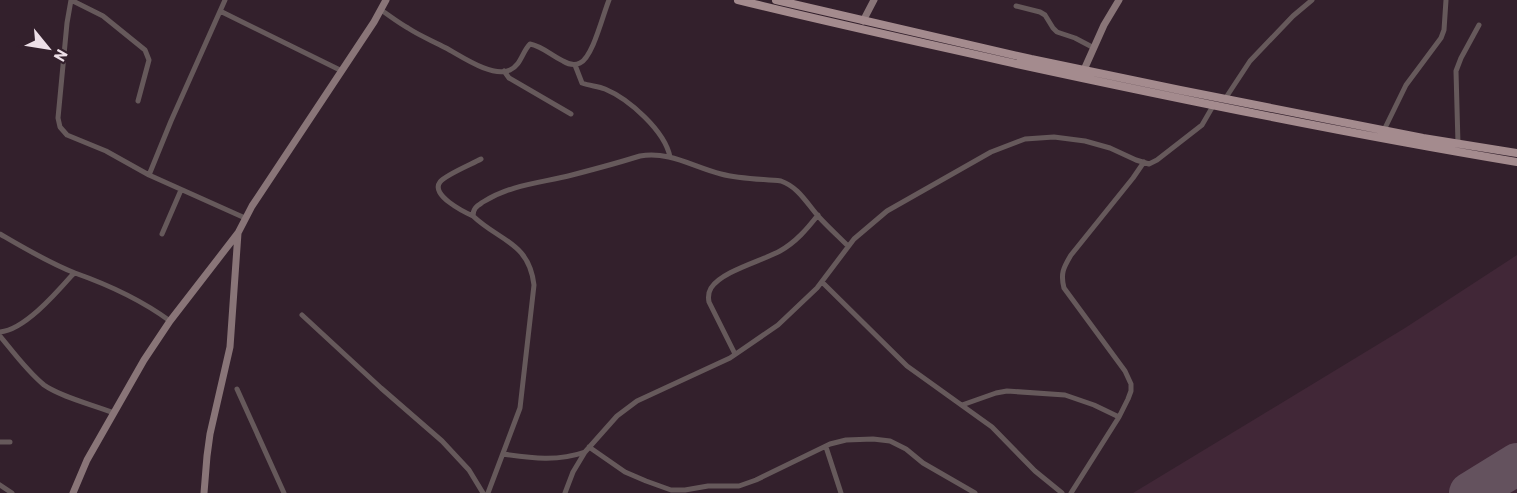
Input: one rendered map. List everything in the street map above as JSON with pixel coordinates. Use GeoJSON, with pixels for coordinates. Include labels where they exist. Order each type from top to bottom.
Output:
{"type":"FeatureCollection","features":[{"type":"Feature","properties":{"kind":"main road"},"geometry":{"type":"LineString","coordinates":[[738,0],[913,41],[1458,144],[1517,153]]}},
{"type":"Feature","properties":{"kind":"main road"},"geometry":{"type":"LineString","coordinates":[[776,0],[1031,59],[1214,106],[1517,162]]}},
{"type":"Feature","properties":{"kind":"street"},"geometry":{"type":"LineString","coordinates":[[138,101],[149,60],[145,50],[103,16],[71,0],[58,118],[60,127],[67,135],[106,151],[149,175],[245,218]]}},
{"type":"Feature","properties":{"kind":"street"},"geometry":{"type":"LineString","coordinates":[[149,175],[225,0]]}},
{"type":"Feature","properties":{"kind":"street"},"geometry":{"type":"LineString","coordinates":[[73,493],[87,460],[144,360],[170,321],[238,233],[245,218],[342,71],[382,3],[407,28],[470,62],[488,69],[504,71],[516,65],[528,46],[532,44],[569,64],[582,63],[595,41],[609,0]]}},
{"type":"Feature","properties":{"kind":"street"},"geometry":{"type":"LineString","coordinates":[[863,21],[874,0]]}},
{"type":"Feature","properties":{"kind":"street"},"geometry":{"type":"LineString","coordinates":[[1083,73],[1104,25],[1119,0]]}},
{"type":"Feature","properties":{"kind":"street"},"geometry":{"type":"LineString","coordinates":[[1225,99],[1250,61],[1293,16],[1312,0]]}},
{"type":"Feature","properties":{"kind":"street"},"geometry":{"type":"LineString","coordinates":[[1384,130],[1406,85],[1441,38],[1444,30],[1446,0]]}},
{"type":"Feature","properties":{"kind":"street"},"geometry":{"type":"LineString","coordinates":[[1016,6],[1040,12],[1045,15],[1057,32],[1094,48]]}},
{"type":"Feature","properties":{"kind":"street"},"geometry":{"type":"LineString","coordinates":[[220,12],[342,71]]}},
{"type":"Feature","properties":{"kind":"street"},"geometry":{"type":"LineString","coordinates":[[1458,144],[1456,71],[1479,25]]}},
{"type":"Feature","properties":{"kind":"street"},"geometry":{"type":"LineString","coordinates":[[575,65],[582,83],[608,91],[628,102],[641,114],[664,141],[669,149],[670,157]]}},
{"type":"Feature","properties":{"kind":"street"},"geometry":{"type":"LineString","coordinates":[[504,71],[510,78],[571,114]]}},
{"type":"Feature","properties":{"kind":"street"},"geometry":{"type":"LineString","coordinates":[[566,493],[573,472],[587,450],[617,416],[637,401],[735,354],[778,325],[822,282],[854,239],[887,212],[991,152],[1025,139],[1054,137],[1085,141],[1110,148],[1149,164],[1198,129],[1214,106]]}},
{"type":"Feature","properties":{"kind":"street"},"geometry":{"type":"LineString","coordinates":[[473,216],[473,211],[477,206],[495,194],[512,188],[652,154],[670,157],[723,175],[781,181],[789,184],[848,246]]}},
{"type":"Feature","properties":{"kind":"street"},"geometry":{"type":"LineString","coordinates":[[481,159],[449,175],[439,183],[440,194],[520,250],[533,274],[534,285],[522,396],[517,419],[488,493]]}},
{"type":"Feature","properties":{"kind":"street"},"geometry":{"type":"LineString","coordinates":[[1071,493],[1119,417],[1131,391],[1131,384],[1125,371],[1064,288],[1061,278],[1071,255],[1144,162]]}},
{"type":"Feature","properties":{"kind":"street"},"geometry":{"type":"LineString","coordinates":[[162,234],[181,190]]}},
{"type":"Feature","properties":{"kind":"street"},"geometry":{"type":"LineString","coordinates":[[735,354],[709,302],[708,294],[711,288],[717,281],[736,270],[794,242],[818,215]]}},
{"type":"Feature","properties":{"kind":"street"},"geometry":{"type":"LineString","coordinates":[[204,493],[210,435],[230,347],[238,233]]}},
{"type":"Feature","properties":{"kind":"street"},"geometry":{"type":"LineString","coordinates":[[0,234],[74,273],[128,294],[170,321]]}},
{"type":"Feature","properties":{"kind":"street"},"geometry":{"type":"LineString","coordinates":[[74,273],[44,305],[11,329],[0,334],[26,368],[46,386],[61,394],[114,412]]}},
{"type":"Feature","properties":{"kind":"street"},"geometry":{"type":"LineString","coordinates":[[822,282],[907,366],[992,427],[1035,471],[1062,493]]}},
{"type":"Feature","properties":{"kind":"street"},"geometry":{"type":"LineString","coordinates":[[302,315],[442,441],[469,470],[483,493]]}},
{"type":"Feature","properties":{"kind":"street"},"geometry":{"type":"LineString","coordinates":[[237,389],[284,493]]}},
{"type":"Feature","properties":{"kind":"street"},"geometry":{"type":"LineString","coordinates":[[962,405],[996,393],[1065,395],[1119,417]]}},
{"type":"Feature","properties":{"kind":"street"},"geometry":{"type":"LineString","coordinates":[[587,450],[646,482],[671,490],[685,490],[708,486],[739,486],[826,447],[846,440],[873,439],[890,441],[906,449],[923,463],[975,493]]}},
{"type":"Feature","properties":{"kind":"street"},"geometry":{"type":"LineString","coordinates":[[0,442],[10,442]]}},
{"type":"Feature","properties":{"kind":"street"},"geometry":{"type":"LineString","coordinates":[[826,447],[841,493]]}},
{"type":"Feature","properties":{"kind":"street"},"geometry":{"type":"LineString","coordinates":[[503,454],[554,459],[570,457],[587,450]]}},
{"type":"Feature","properties":{"kind":"street"},"geometry":{"type":"LineString","coordinates":[[0,485],[12,493]]}},
{"type":"Feature","properties":{"kind":"shaded area"},"geometry":{"type":"Polygon","coordinates":[[[1517,255],[1517,493],[1133,493],[1405,328],[1517,255]]]}},
{"type":"Feature","properties":{"kind":"runway"},"geometry":{"type":"LineString","coordinates":[[1470,493],[1517,464]]}}]}
